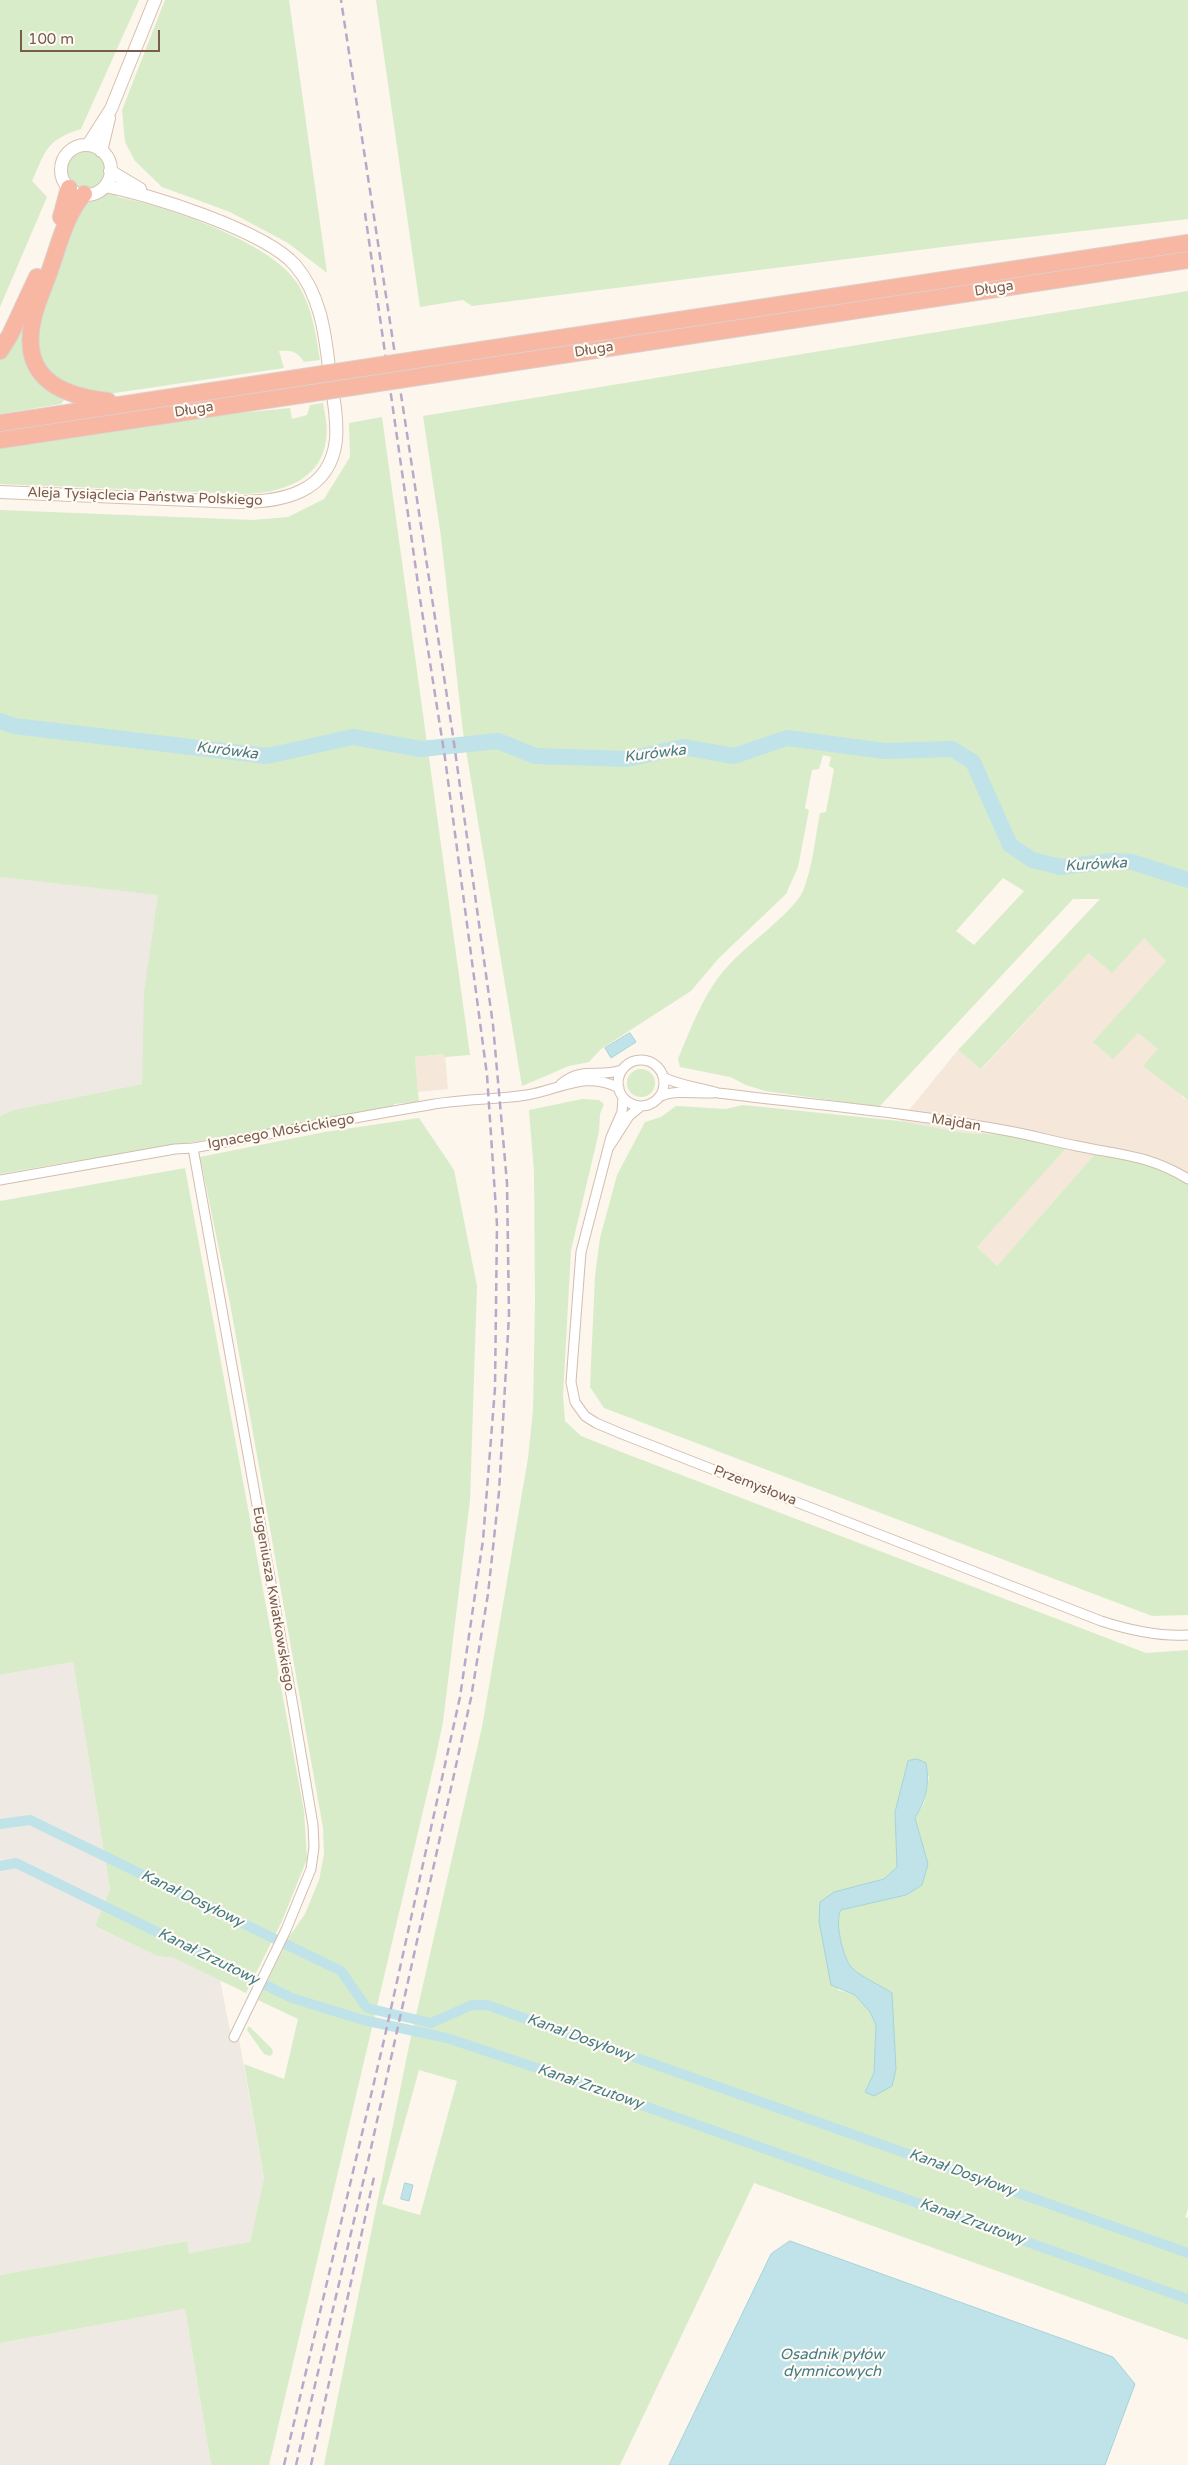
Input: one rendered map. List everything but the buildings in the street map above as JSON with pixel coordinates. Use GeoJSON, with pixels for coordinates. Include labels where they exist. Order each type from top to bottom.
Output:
{"type":"FeatureCollection","features":[{"type":"Feature","properties":{"kind":"highway"},"geometry":{"type":"LineString","coordinates":[[0,351],[10,335],[37,278],[59,224],[69,188]]}},
{"type":"Feature","properties":{"kind":"highway"},"geometry":{"type":"LineString","coordinates":[[84,194],[76,205],[64,232],[37,306],[32,323],[30,348],[38,368],[48,380],[62,391],[88,398],[130,403]]}},
{"type":"Feature","properties":{"kind":"highway","name":"Długa"},"geometry":{"type":"LineString","coordinates":[[130,403],[1188,243]]}},
{"type":"Feature","properties":{"kind":"highway","name":"Długa"},"geometry":{"type":"LineString","coordinates":[[0,440],[1188,260]]}},
{"type":"Feature","properties":{"kind":"highway"},"geometry":{"type":"LineString","coordinates":[[0,423],[130,403]]}},
{"type":"Feature","properties":{"kind":"street"},"geometry":{"type":"LineString","coordinates":[[101,151],[111,109],[155,0]]}},
{"type":"Feature","properties":{"kind":"street"},"geometry":{"type":"LineString","coordinates":[[88,145],[111,109]]}},
{"type":"Feature","properties":{"kind":"street"},"geometry":{"type":"LineString","coordinates":[[88,145],[101,151],[110,163],[105,186],[96,192],[84,194],[69,188],[62,178],[63,160],[70,150],[88,145]]}},
{"type":"Feature","properties":{"kind":"street","name":"Aleja Tysiąclecia Państwa Polskiego"},"geometry":{"type":"LineString","coordinates":[[110,170],[151,196]]}},
{"type":"Feature","properties":{"kind":"street","name":"Aleja Tysiąclecia Państwa Polskiego"},"geometry":{"type":"LineString","coordinates":[[0,492],[265,502],[282,499],[301,492],[320,476],[329,462],[334,447],[336,427],[328,359],[318,305],[302,275],[284,256],[256,239],[151,196],[105,186]]}},
{"type":"Feature","properties":{"kind":"street"},"geometry":{"type":"LineString","coordinates":[[647,1060],[656,1065],[664,1077],[664,1087],[660,1097],[651,1103],[641,1106],[631,1104],[621,1093],[618,1079],[622,1070],[630,1062],[647,1060]]}},
{"type":"Feature","properties":{"kind":"street","name":"Ignacego Mościckiego"},"geometry":{"type":"LineString","coordinates":[[561,1084],[576,1074],[610,1074],[622,1070]]}},
{"type":"Feature","properties":{"kind":"street","name":"Majdan"},"geometry":{"type":"LineString","coordinates":[[664,1077],[678,1084],[698,1086],[718,1093]]}},
{"type":"Feature","properties":{"kind":"street","name":"Ignacego Mościckiego"},"geometry":{"type":"LineString","coordinates":[[0,1180],[175,1149],[193,1148],[427,1105],[526,1095],[561,1084],[585,1081],[602,1082],[621,1093]]}},
{"type":"Feature","properties":{"kind":"street","name":"Majdan"},"geometry":{"type":"LineString","coordinates":[[660,1097],[677,1092],[696,1094],[718,1093],[904,1115],[1015,1132],[1077,1146],[1134,1155],[1153,1161],[1188,1179]]}},
{"type":"Feature","properties":{"kind":"street","name":"Przemysłowa"},"geometry":{"type":"LineString","coordinates":[[621,1093],[622,1112],[614,1128],[585,1232],[578,1272],[571,1382],[575,1402],[585,1416],[613,1430],[1101,1621],[1128,1630],[1155,1634],[1188,1635]]}},
{"type":"Feature","properties":{"kind":"street","name":"Przemysłowa"},"geometry":{"type":"LineString","coordinates":[[609,1148],[629,1116],[641,1106]]}},
{"type":"Feature","properties":{"kind":"street","name":"Eugeniusza Kwiatkowskiego"},"geometry":{"type":"LineString","coordinates":[[193,1148],[313,1825],[314,1847],[311,1869],[286,1930],[234,2037]]}},
{"type":"Feature","properties":{"kind":"shaded area"},"geometry":{"type":"Polygon","coordinates":[[[0,877],[159,894],[148,966],[142,1084],[13,1110],[0,1116],[0,877]]]}},
{"type":"Feature","properties":{"kind":"shaded area"},"geometry":{"type":"Polygon","coordinates":[[[1144,938],[1166,961],[1094,1042],[1138,1032],[1158,1049],[1183,1098],[1188,1100],[1188,1184],[1172,1174],[1095,1154],[997,1266],[977,1247],[1065,1148],[1003,1135],[965,1133],[900,1121],[958,1050],[982,1069],[1089,953],[1144,938]]]}},
{"type":"Feature","properties":{"kind":"shaded area"},"geometry":{"type":"Polygon","coordinates":[[[445,1054],[448,1089],[418,1092],[415,1057],[445,1054]]]}},
{"type":"Feature","properties":{"kind":"shaded area"},"geometry":{"type":"Polygon","coordinates":[[[73,1662],[110,1889],[95,1926],[157,1956],[174,1958],[220,1980],[231,2035],[239,2039],[264,2178],[250,2243],[189,2253],[186,2241],[0,2275],[0,1675],[73,1662]]]}},
{"type":"Feature","properties":{"kind":"shaded area"},"geometry":{"type":"Polygon","coordinates":[[[185,2309],[211,2465],[0,2465],[0,2343],[185,2309]]]}},
{"type":"Feature","properties":{"kind":"green space"},"geometry":{"type":"Polygon","coordinates":[[[0,0],[139,0],[81,129],[61,137],[44,154],[32,181],[47,197],[0,307],[0,0]]]}},
{"type":"Feature","properties":{"kind":"green space"},"geometry":{"type":"Polygon","coordinates":[[[165,0],[289,0],[327,273],[288,243],[230,212],[162,187],[135,161],[125,142],[122,110],[165,0]]]}},
{"type":"Feature","properties":{"kind":"green space"},"geometry":{"type":"Polygon","coordinates":[[[376,0],[1188,0],[1188,219],[967,244],[472,306],[463,300],[420,307],[376,0]]]}},
{"type":"Feature","properties":{"kind":"green space"},"geometry":{"type":"Polygon","coordinates":[[[85,149],[96,152],[102,158],[105,169],[102,180],[96,186],[85,189],[74,186],[68,180],[65,169],[68,158],[74,152],[85,149]]]}},
{"type":"Feature","properties":{"kind":"green space"},"geometry":{"type":"Polygon","coordinates":[[[106,191],[115,191],[118,197],[163,208],[216,228],[242,240],[284,268],[297,283],[310,311],[320,360],[304,362],[296,354],[283,350],[279,351],[284,368],[108,394],[67,387],[43,365],[36,335],[70,227],[90,197],[106,191]]]}},
{"type":"Feature","properties":{"kind":"green space"},"geometry":{"type":"Polygon","coordinates":[[[1188,250],[1188,254],[807,311],[806,307],[1188,250]]]}},
{"type":"Feature","properties":{"kind":"green space"},"geometry":{"type":"Polygon","coordinates":[[[1188,291],[1188,1100],[1143,1066],[1158,1049],[1138,1033],[1113,1059],[1093,1042],[1166,961],[1144,938],[1112,973],[1089,953],[981,1069],[958,1050],[1100,899],[1073,899],[879,1107],[765,1091],[730,1077],[680,1067],[678,1059],[699,1010],[712,986],[736,958],[790,909],[803,891],[811,862],[820,813],[826,812],[834,769],[829,766],[831,757],[823,755],[819,769],[812,770],[805,808],[809,810],[798,867],[786,894],[719,958],[691,991],[601,1049],[589,1062],[569,1066],[522,1086],[463,732],[441,537],[423,416],[1188,291]],[[1003,878],[956,931],[974,945],[1024,891],[1003,878]]]}},
{"type":"Feature","properties":{"kind":"green space"},"geometry":{"type":"Polygon","coordinates":[[[25,318],[24,342],[64,400],[61,404],[0,414],[0,358],[25,318]]]}},
{"type":"Feature","properties":{"kind":"green space"},"geometry":{"type":"Polygon","coordinates":[[[666,328],[667,332],[439,367],[438,363],[666,328]]]}},
{"type":"Feature","properties":{"kind":"green space"},"geometry":{"type":"Polygon","coordinates":[[[289,385],[290,389],[0,434],[0,429],[289,385]]]}},
{"type":"Feature","properties":{"kind":"green space"},"geometry":{"type":"Polygon","coordinates":[[[323,403],[327,434],[323,453],[317,465],[308,475],[297,482],[271,491],[244,494],[0,484],[0,449],[240,413],[290,408],[292,419],[307,415],[310,405],[323,403]]]}},
{"type":"Feature","properties":{"kind":"green space"},"geometry":{"type":"Polygon","coordinates":[[[382,417],[470,1055],[445,1057],[444,1054],[415,1057],[419,1102],[394,1104],[394,1109],[0,1174],[0,1116],[13,1110],[142,1084],[144,992],[158,895],[0,877],[0,510],[253,520],[288,517],[324,499],[350,457],[349,423],[382,417]]]}},
{"type":"Feature","properties":{"kind":"green space"},"geometry":{"type":"Polygon","coordinates":[[[641,1069],[651,1073],[655,1083],[651,1093],[641,1097],[631,1093],[627,1083],[631,1073],[641,1069]]]}},
{"type":"Feature","properties":{"kind":"green space"},"geometry":{"type":"Polygon","coordinates":[[[582,1099],[599,1100],[604,1104],[600,1114],[599,1132],[571,1250],[563,1396],[565,1421],[581,1436],[1146,1653],[1188,1650],[1188,2209],[1185,2217],[1188,2218],[1188,2340],[754,2183],[620,2465],[324,2465],[409,2046],[482,1727],[528,1458],[533,1410],[535,1301],[534,1172],[529,1110],[582,1099]],[[917,1759],[908,1761],[895,1812],[898,1867],[884,1879],[834,1892],[838,1990],[855,1995],[870,2012],[876,2025],[874,2073],[865,2091],[874,2096],[892,1993],[852,1968],[846,1957],[838,1922],[841,1910],[906,1895],[921,1838],[915,1818],[924,1803],[929,1777],[917,1759]],[[419,2070],[382,2204],[420,2215],[457,2081],[419,2070]]]}},
{"type":"Feature","properties":{"kind":"green space"},"geometry":{"type":"Polygon","coordinates":[[[743,1105],[900,1121],[965,1133],[1003,1135],[1066,1148],[977,1247],[997,1266],[1095,1154],[1151,1164],[1188,1184],[1188,1615],[1152,1616],[604,1408],[590,1387],[595,1276],[600,1238],[617,1175],[645,1122],[661,1117],[676,1106],[726,1109],[743,1105]]]}},
{"type":"Feature","properties":{"kind":"green space"},"geometry":{"type":"Polygon","coordinates":[[[419,1118],[454,1170],[477,1286],[470,1500],[443,1722],[269,2465],[211,2465],[185,2309],[0,2343],[0,2275],[187,2241],[189,2253],[250,2242],[264,2178],[244,2064],[284,2079],[298,2019],[258,2000],[289,1937],[305,1914],[319,1880],[324,1854],[323,1828],[230,1303],[200,1157],[325,1132],[419,1118]]]}},
{"type":"Feature","properties":{"kind":"green space"},"geometry":{"type":"Polygon","coordinates":[[[185,1168],[304,1811],[307,1859],[282,1921],[246,1993],[174,1958],[157,1956],[95,1926],[110,1889],[73,1662],[0,1675],[0,1201],[185,1168]]]}},
{"type":"Feature","properties":{"kind":"green space"},"geometry":{"type":"Polygon","coordinates":[[[248,2027],[272,2049],[273,2053],[270,2056],[264,2054],[247,2030],[248,2027]]]}},
{"type":"Feature","properties":{"kind":"water"},"geometry":{"type":"Polygon","coordinates":[[[630,1033],[636,1042],[611,1058],[605,1048],[630,1033]]]}},
{"type":"Feature","properties":{"kind":"water"},"geometry":{"type":"Polygon","coordinates":[[[917,1759],[926,1763],[928,1778],[922,1805],[915,1818],[928,1864],[922,1885],[906,1895],[841,1910],[838,1922],[846,1957],[852,1968],[892,1993],[896,2069],[892,2086],[874,2096],[865,2092],[874,2073],[876,2025],[870,2012],[855,1995],[831,1985],[819,1921],[820,1902],[834,1892],[884,1879],[897,1867],[895,1812],[908,1761],[917,1759]]]}},
{"type":"Feature","properties":{"kind":"water"},"geometry":{"type":"Polygon","coordinates":[[[405,2183],[413,2185],[409,2201],[401,2199],[405,2183]]]}},
{"type":"Feature","properties":{"kind":"water","name":"Osadnik pyłów dymnicowych"},"geometry":{"type":"Polygon","coordinates":[[[790,2241],[1113,2357],[1135,2384],[1105,2465],[669,2465],[771,2254],[790,2241]]]}},
{"type":"Feature","properties":{"kind":"waterway","name":"Kurówka"},"geometry":{"type":"LineString","coordinates":[[0,721],[14,726],[267,756],[353,737],[421,749],[498,741],[535,756],[627,759],[683,747],[734,756],[787,738],[885,751],[952,749],[973,762],[1010,845],[1032,860],[1061,867],[1113,861],[1132,862],[1188,880]]}},
{"type":"Feature","properties":{"kind":"waterway","name":"Kanał Dosyłowy"},"geometry":{"type":"LineString","coordinates":[[0,1824],[30,1820],[341,1971],[367,2008],[431,2023],[472,2005],[487,2005],[1188,2253]]}},
{"type":"Feature","properties":{"kind":"waterway","name":"Kanał Zrzutowy"},"geometry":{"type":"LineString","coordinates":[[0,1866],[16,1863],[292,1998],[363,2020],[447,2038],[540,2069],[1188,2299]]}},
{"type":"Feature","properties":{"kind":"railway"},"geometry":{"type":"LineString","coordinates":[[296,2465],[369,2157],[471,1698],[488,1594],[499,1492],[509,1315],[507,1183],[493,1025],[453,736],[341,0]]}},
{"type":"Feature","properties":{"kind":"railway"},"geometry":{"type":"LineString","coordinates":[[284,2465],[384,2040],[460,1697],[483,1540],[495,1388],[497,1225],[487,1075],[445,758],[421,605],[365,213]]}},
{"type":"Feature","properties":{"kind":"railway"},"geometry":{"type":"LineString","coordinates":[[311,2465],[374,2177]]}}]}
